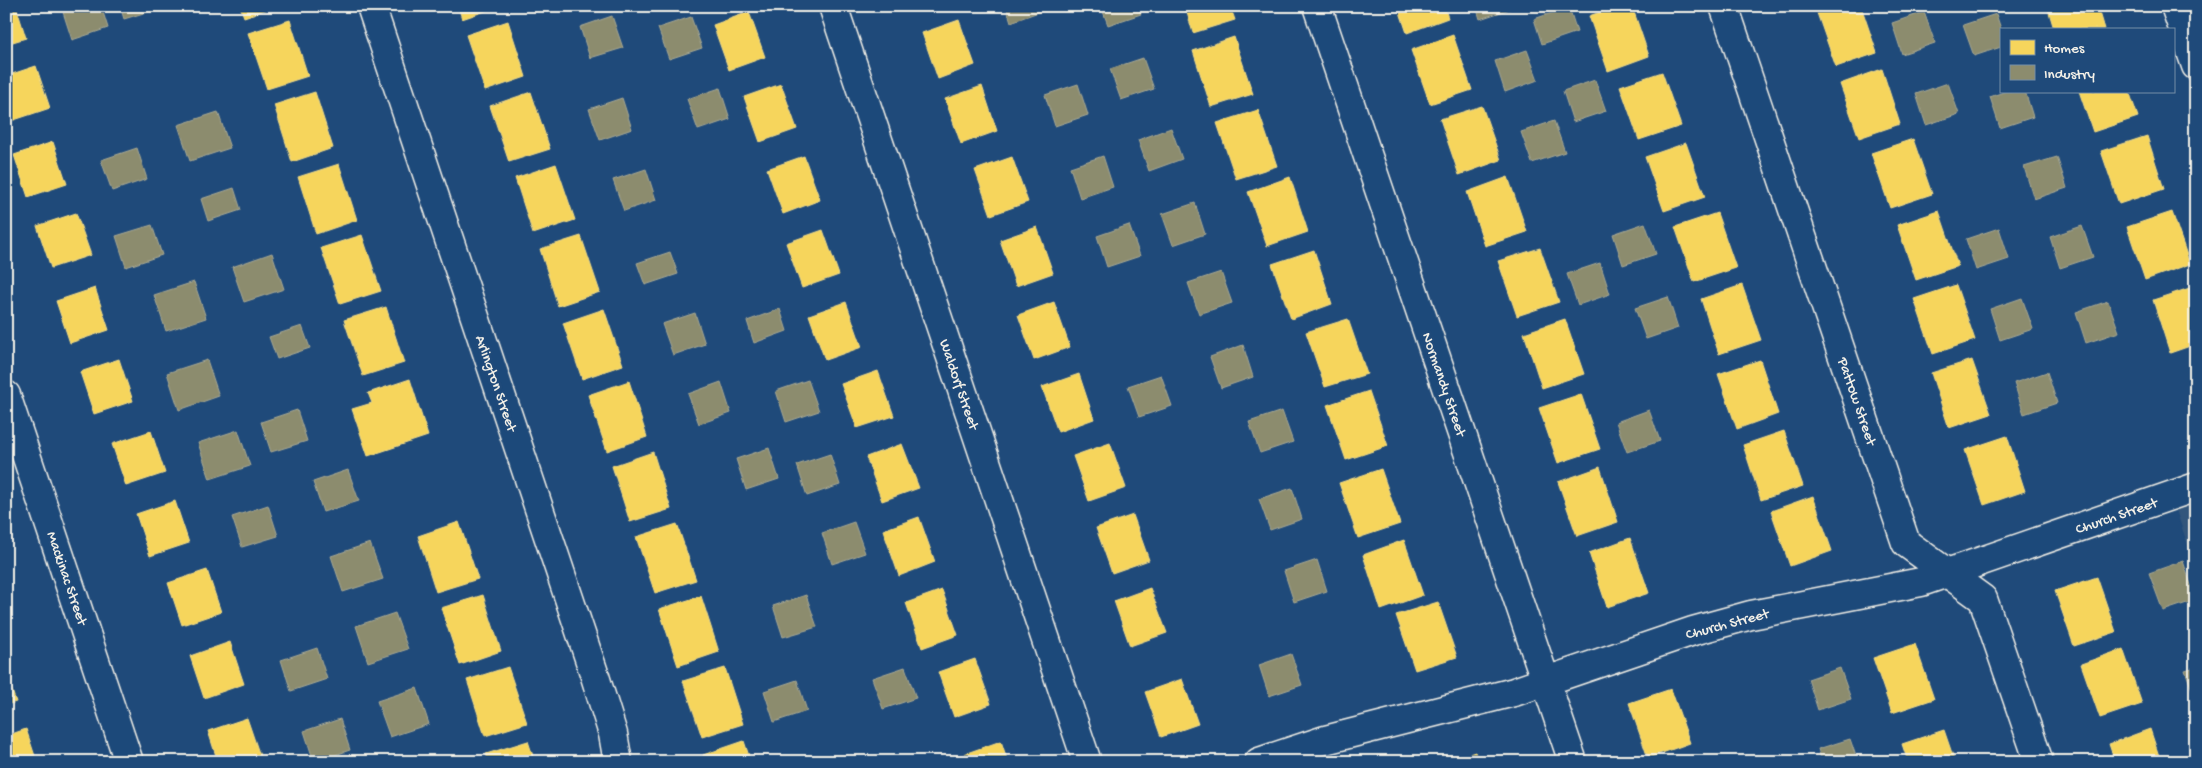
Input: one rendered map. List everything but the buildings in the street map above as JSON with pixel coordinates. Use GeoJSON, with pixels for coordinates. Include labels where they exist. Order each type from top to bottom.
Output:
{"type":"FeatureCollection","features":[{"type":"Feature","properties":{"kind":"street","name":"Arlington Street"},"geometry":{"type":"LineString","coordinates":[[370,6],[594,673],[613,734],[618,762]]}},
{"type":"Feature","properties":{"kind":"street","name":"Waldorf Street"},"geometry":{"type":"LineString","coordinates":[[833,6],[1087,762]]}},
{"type":"Feature","properties":{"kind":"street","name":"Normandy Street"},"geometry":{"type":"LineString","coordinates":[[1317,6],[1573,762]]}},
{"type":"Feature","properties":{"kind":"street","name":"Pattow Street"},"geometry":{"type":"LineString","coordinates":[[1724,6],[1906,542],[1983,599],[2039,762]]}},
{"type":"Feature","properties":{"kind":"street"},"geometry":{"type":"LineString","coordinates":[[2175,6],[2196,66]]}},
{"type":"Feature","properties":{"kind":"street","name":"Mackinac Street"},"geometry":{"type":"LineString","coordinates":[[6,395],[129,762]]}},
{"type":"Feature","properties":{"kind":"street","name":"Church Street"},"geometry":{"type":"LineString","coordinates":[[1259,762],[1325,740],[1514,692],[1709,626],[1751,615],[1921,582],[2196,488]]}},
{"type":"Feature","properties":{"kind":"shaded area"},"geometry":{"type":"Polygon","coordinates":[[[2196,503],[2196,569],[2176,510],[2196,503]]]}}]}
